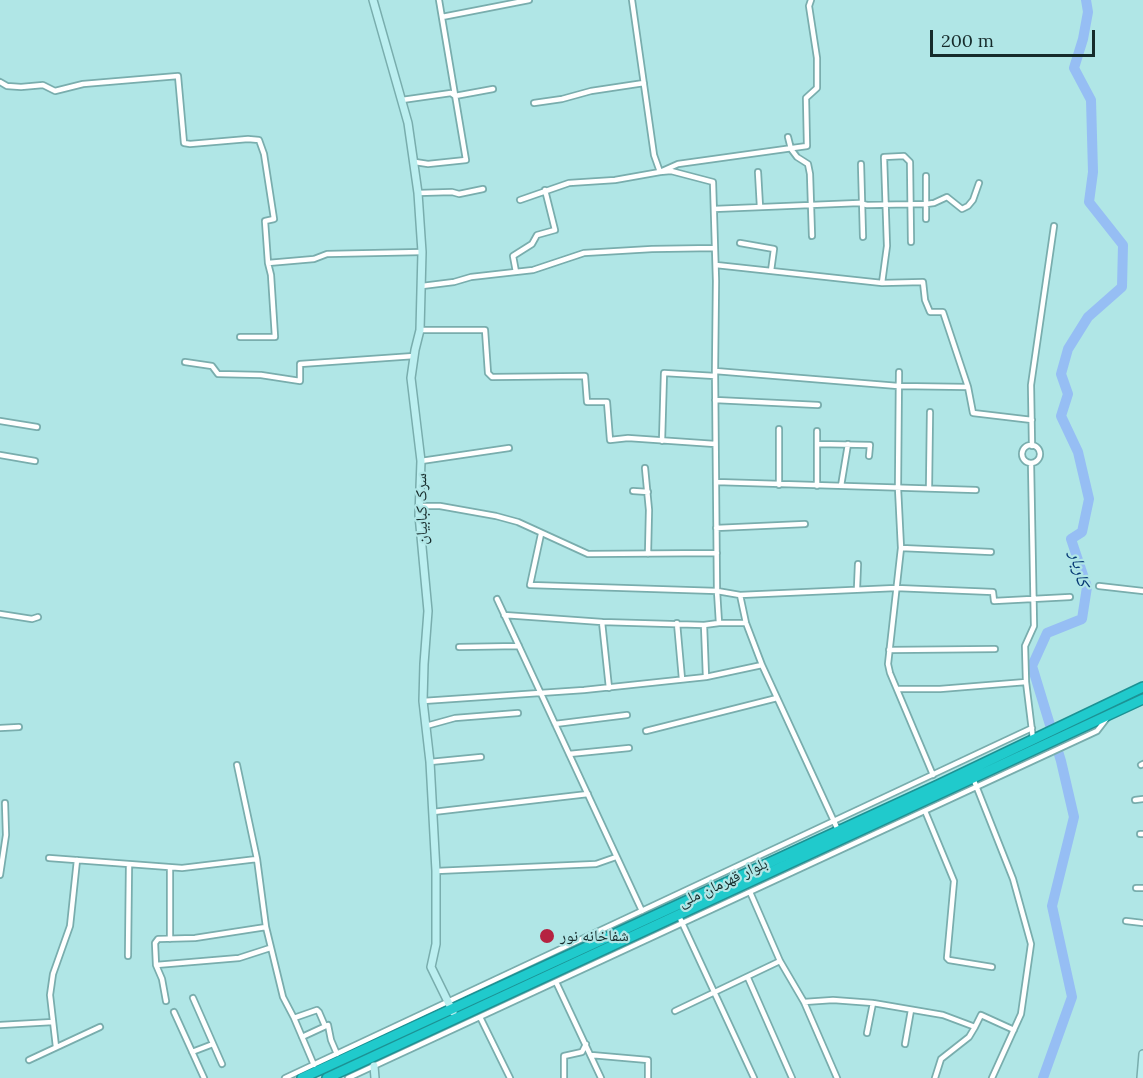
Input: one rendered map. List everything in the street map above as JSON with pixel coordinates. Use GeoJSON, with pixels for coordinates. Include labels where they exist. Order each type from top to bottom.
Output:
{"type":"FeatureCollection","features":[{"type":"Feature","properties":{"kind":"highway","name":"بلوار قهرمان ملی"},"geometry":{"type":"LineString","coordinates":[[1065,735],[1143,687]]}},
{"type":"Feature","properties":{"kind":"highway","name":"بلوار قهرمان ملی"},"geometry":{"type":"LineString","coordinates":[[676,911],[836,825],[1037,741],[1065,735],[1143,699]]}},
{"type":"Feature","properties":{"kind":"highway","name":"بلوار قهرمان ملی"},"geometry":{"type":"LineString","coordinates":[[303,1078],[676,911],[975,783],[1037,741]]}},
{"type":"Feature","properties":{"kind":"highway","name":"بلوار قهرمان ملی"},"geometry":{"type":"LineString","coordinates":[[327,1078],[452,1010]]}},
{"type":"Feature","properties":{"kind":"street","name":"سرک کبابیان"},"geometry":{"type":"LineString","coordinates":[[373,0],[402,100],[415,162],[418,193],[422,286],[420,330],[411,378],[421,461],[419,506],[428,611],[423,701],[430,762],[436,871],[436,944],[431,967],[452,1010]]}},
{"type":"Feature","properties":{"kind":"street"},"geometry":{"type":"LineString","coordinates":[[415,162],[428,164],[466,160],[439,0]]}},
{"type":"Feature","properties":{"kind":"street"},"geometry":{"type":"LineString","coordinates":[[442,17],[529,0]]}},
{"type":"Feature","properties":{"kind":"street"},"geometry":{"type":"LineString","coordinates":[[632,0],[654,155],[660,172]]}},
{"type":"Feature","properties":{"kind":"street"},"geometry":{"type":"LineString","coordinates":[[660,172],[678,164],[807,146],[806,98],[817,88],[817,58],[809,6],[811,0]]}},
{"type":"Feature","properties":{"kind":"street"},"geometry":{"type":"LineString","coordinates":[[0,81],[7,86],[43,86],[55,91],[83,84],[178,76],[184,143],[259,140],[264,154],[274,219],[265,221],[271,275],[274,337],[240,337]]}},
{"type":"Feature","properties":{"kind":"street"},"geometry":{"type":"LineString","coordinates":[[534,104],[591,91],[644,83]]}},
{"type":"Feature","properties":{"kind":"street"},"geometry":{"type":"LineString","coordinates":[[402,100],[451,93],[455,96],[493,89]]}},
{"type":"Feature","properties":{"kind":"street"},"geometry":{"type":"LineString","coordinates":[[788,137],[791,149],[797,157],[808,164],[812,236]]}},
{"type":"Feature","properties":{"kind":"street"},"geometry":{"type":"LineString","coordinates":[[882,283],[887,246],[884,157],[904,156],[910,162],[911,242]]}},
{"type":"Feature","properties":{"kind":"street"},"geometry":{"type":"LineString","coordinates":[[861,164],[863,237]]}},
{"type":"Feature","properties":{"kind":"street"},"geometry":{"type":"LineString","coordinates":[[519,200],[569,183],[615,180],[670,171],[713,182],[716,265],[715,444],[719,623]]}},
{"type":"Feature","properties":{"kind":"street"},"geometry":{"type":"LineString","coordinates":[[758,172],[760,207]]}},
{"type":"Feature","properties":{"kind":"street"},"geometry":{"type":"LineString","coordinates":[[926,176],[926,219]]}},
{"type":"Feature","properties":{"kind":"street"},"geometry":{"type":"LineString","coordinates":[[714,209],[926,204],[947,197],[962,209],[973,200],[980,183]]}},
{"type":"Feature","properties":{"kind":"street"},"geometry":{"type":"LineString","coordinates":[[418,193],[452,192],[459,194],[483,189]]}},
{"type":"Feature","properties":{"kind":"street"},"geometry":{"type":"LineString","coordinates":[[516,272],[513,256],[532,244],[537,235],[555,230],[545,190]]}},
{"type":"Feature","properties":{"kind":"street"},"geometry":{"type":"LineString","coordinates":[[1032,446],[1030,385],[1054,226]]}},
{"type":"Feature","properties":{"kind":"street"},"geometry":{"type":"LineString","coordinates":[[740,243],[774,249],[771,271]]}},
{"type":"Feature","properties":{"kind":"street"},"geometry":{"type":"LineString","coordinates":[[422,286],[454,282],[471,277],[533,270],[584,254],[715,248]]}},
{"type":"Feature","properties":{"kind":"street"},"geometry":{"type":"LineString","coordinates":[[268,263],[314,259],[327,254],[422,252]]}},
{"type":"Feature","properties":{"kind":"street"},"geometry":{"type":"LineString","coordinates":[[716,265],[882,283],[923,282],[925,300],[930,312],[943,312],[968,387],[973,413],[1032,420]]}},
{"type":"Feature","properties":{"kind":"street"},"geometry":{"type":"LineString","coordinates":[[420,330],[485,330],[488,373],[492,377],[585,376],[587,402],[607,402],[610,440],[628,438],[715,444]]}},
{"type":"Feature","properties":{"kind":"street"},"geometry":{"type":"LineString","coordinates":[[185,362],[212,366],[218,374],[261,375],[300,381],[300,364],[414,356]]}},
{"type":"Feature","properties":{"kind":"street"},"geometry":{"type":"LineString","coordinates":[[899,372],[898,488],[901,548],[888,664],[933,775]]}},
{"type":"Feature","properties":{"kind":"street"},"geometry":{"type":"LineString","coordinates":[[662,441],[664,373],[715,374],[898,386],[968,387]]}},
{"type":"Feature","properties":{"kind":"street"},"geometry":{"type":"LineString","coordinates":[[715,400],[818,405]]}},
{"type":"Feature","properties":{"kind":"street"},"geometry":{"type":"LineString","coordinates":[[929,488],[930,412]]}},
{"type":"Feature","properties":{"kind":"street"},"geometry":{"type":"LineString","coordinates":[[0,421],[37,426]]}},
{"type":"Feature","properties":{"kind":"street"},"geometry":{"type":"LineString","coordinates":[[779,429],[779,485]]}},
{"type":"Feature","properties":{"kind":"street"},"geometry":{"type":"LineString","coordinates":[[817,431],[817,486]]}},
{"type":"Feature","properties":{"kind":"street"},"geometry":{"type":"LineString","coordinates":[[817,444],[870,445],[869,456]]}},
{"type":"Feature","properties":{"kind":"street"},"geometry":{"type":"LineString","coordinates":[[841,486],[848,444]]}},
{"type":"Feature","properties":{"kind":"street"},"geometry":{"type":"LineString","coordinates":[[1032,446],[1038,448],[1040,454],[1038,460],[1031,463],[1024,459],[1022,454],[1027,447],[1032,446]]}},
{"type":"Feature","properties":{"kind":"street"},"geometry":{"type":"LineString","coordinates":[[421,461],[509,448]]}},
{"type":"Feature","properties":{"kind":"street"},"geometry":{"type":"LineString","coordinates":[[0,455],[35,461]]}},
{"type":"Feature","properties":{"kind":"street"},"geometry":{"type":"LineString","coordinates":[[1031,463],[1034,626],[1025,646],[1026,682],[1032,728],[1037,741]]}},
{"type":"Feature","properties":{"kind":"street"},"geometry":{"type":"LineString","coordinates":[[645,468],[648,492],[648,554]]}},
{"type":"Feature","properties":{"kind":"street"},"geometry":{"type":"LineString","coordinates":[[716,482],[976,490]]}},
{"type":"Feature","properties":{"kind":"street"},"geometry":{"type":"LineString","coordinates":[[633,491],[648,492]]}},
{"type":"Feature","properties":{"kind":"street"},"geometry":{"type":"LineString","coordinates":[[419,506],[440,506],[518,522],[588,554],[717,553]]}},
{"type":"Feature","properties":{"kind":"street"},"geometry":{"type":"LineString","coordinates":[[716,528],[805,524]]}},
{"type":"Feature","properties":{"kind":"street"},"geometry":{"type":"LineString","coordinates":[[541,534],[530,585],[717,591],[740,595],[896,588],[993,592],[994,601],[1070,597]]}},
{"type":"Feature","properties":{"kind":"street"},"geometry":{"type":"LineString","coordinates":[[901,548],[991,552]]}},
{"type":"Feature","properties":{"kind":"street"},"geometry":{"type":"LineString","coordinates":[[857,588],[858,564]]}},
{"type":"Feature","properties":{"kind":"street"},"geometry":{"type":"LineString","coordinates":[[1099,586],[1143,591]]}},
{"type":"Feature","properties":{"kind":"street"},"geometry":{"type":"LineString","coordinates":[[740,595],[746,623],[762,665],[842,839]]}},
{"type":"Feature","properties":{"kind":"street"},"geometry":{"type":"LineString","coordinates":[[497,599],[642,911]]}},
{"type":"Feature","properties":{"kind":"street"},"geometry":{"type":"LineString","coordinates":[[0,614],[32,619],[38,617]]}},
{"type":"Feature","properties":{"kind":"street"},"geometry":{"type":"LineString","coordinates":[[504,615],[602,622],[704,625],[746,623]]}},
{"type":"Feature","properties":{"kind":"street"},"geometry":{"type":"LineString","coordinates":[[602,622],[609,688]]}},
{"type":"Feature","properties":{"kind":"street"},"geometry":{"type":"LineString","coordinates":[[677,623],[682,679]]}},
{"type":"Feature","properties":{"kind":"street"},"geometry":{"type":"LineString","coordinates":[[704,625],[706,677]]}},
{"type":"Feature","properties":{"kind":"street"},"geometry":{"type":"LineString","coordinates":[[459,647],[519,646]]}},
{"type":"Feature","properties":{"kind":"street"},"geometry":{"type":"LineString","coordinates":[[889,650],[995,649]]}},
{"type":"Feature","properties":{"kind":"street"},"geometry":{"type":"LineString","coordinates":[[423,701],[609,688],[706,677],[762,665]]}},
{"type":"Feature","properties":{"kind":"street"},"geometry":{"type":"LineString","coordinates":[[897,689],[940,689],[1026,682]]}},
{"type":"Feature","properties":{"kind":"street"},"geometry":{"type":"LineString","coordinates":[[646,731],[777,698]]}},
{"type":"Feature","properties":{"kind":"street"},"geometry":{"type":"LineString","coordinates":[[426,726],[455,718],[518,713]]}},
{"type":"Feature","properties":{"kind":"street"},"geometry":{"type":"LineString","coordinates":[[555,723],[627,715]]}},
{"type":"Feature","properties":{"kind":"street"},"geometry":{"type":"LineString","coordinates":[[0,728],[19,727]]}},
{"type":"Feature","properties":{"kind":"street"},"geometry":{"type":"LineString","coordinates":[[836,825],[1032,728]]}},
{"type":"Feature","properties":{"kind":"street"},"geometry":{"type":"LineString","coordinates":[[285,1078],[337,1054],[452,1010],[642,911],[676,911],[750,892],[925,811],[975,783],[1048,753],[1065,735]]}},
{"type":"Feature","properties":{"kind":"street"},"geometry":{"type":"LineString","coordinates":[[569,754],[629,748]]}},
{"type":"Feature","properties":{"kind":"street"},"geometry":{"type":"LineString","coordinates":[[430,762],[481,757]]}},
{"type":"Feature","properties":{"kind":"street"},"geometry":{"type":"LineString","coordinates":[[237,765],[257,859],[270,948],[283,997],[314,1065]]}},
{"type":"Feature","properties":{"kind":"street"},"geometry":{"type":"LineString","coordinates":[[975,783],[1013,879],[1031,944],[1021,1014],[992,1078]]}},
{"type":"Feature","properties":{"kind":"street"},"geometry":{"type":"LineString","coordinates":[[433,812],[588,794]]}},
{"type":"Feature","properties":{"kind":"street"},"geometry":{"type":"LineString","coordinates":[[1135,800],[1143,799]]}},
{"type":"Feature","properties":{"kind":"street"},"geometry":{"type":"LineString","coordinates":[[0,875],[6,835],[5,803]]}},
{"type":"Feature","properties":{"kind":"street"},"geometry":{"type":"LineString","coordinates":[[925,811],[954,881],[947,958],[992,967]]}},
{"type":"Feature","properties":{"kind":"street"},"geometry":{"type":"LineString","coordinates":[[436,871],[596,864],[616,857]]}},
{"type":"Feature","properties":{"kind":"street"},"geometry":{"type":"LineString","coordinates":[[49,858],[170,868],[257,859]]}},
{"type":"Feature","properties":{"kind":"street"},"geometry":{"type":"LineString","coordinates":[[56,1047],[50,995],[54,974],[70,926],[77,860]]}},
{"type":"Feature","properties":{"kind":"street"},"geometry":{"type":"LineString","coordinates":[[128,956],[129,865]]}},
{"type":"Feature","properties":{"kind":"street"},"geometry":{"type":"LineString","coordinates":[[170,868],[170,939]]}},
{"type":"Feature","properties":{"kind":"street"},"geometry":{"type":"LineString","coordinates":[[1136,888],[1143,888]]}},
{"type":"Feature","properties":{"kind":"street"},"geometry":{"type":"LineString","coordinates":[[750,892],[780,961],[804,1002],[837,1078]]}},
{"type":"Feature","properties":{"kind":"street"},"geometry":{"type":"LineString","coordinates":[[348,1078],[556,982],[676,911]]}},
{"type":"Feature","properties":{"kind":"street"},"geometry":{"type":"LineString","coordinates":[[676,911],[754,1078]]}},
{"type":"Feature","properties":{"kind":"street"},"geometry":{"type":"LineString","coordinates":[[1126,921],[1143,922]]}},
{"type":"Feature","properties":{"kind":"street"},"geometry":{"type":"LineString","coordinates":[[166,1001],[162,979],[156,965],[156,941],[195,938],[266,927]]}},
{"type":"Feature","properties":{"kind":"street"},"geometry":{"type":"LineString","coordinates":[[156,965],[239,958],[270,948]]}},
{"type":"Feature","properties":{"kind":"street"},"geometry":{"type":"LineString","coordinates":[[675,1011],[780,961]]}},
{"type":"Feature","properties":{"kind":"street"},"geometry":{"type":"LineString","coordinates":[[748,978],[792,1078]]}},
{"type":"Feature","properties":{"kind":"street"},"geometry":{"type":"LineString","coordinates":[[556,982],[601,1078]]}},
{"type":"Feature","properties":{"kind":"street"},"geometry":{"type":"LineString","coordinates":[[193,998],[222,1064]]}},
{"type":"Feature","properties":{"kind":"street"},"geometry":{"type":"LineString","coordinates":[[804,1002],[832,1000],[873,1003],[944,1015],[975,1027]]}},
{"type":"Feature","properties":{"kind":"street"},"geometry":{"type":"LineString","coordinates":[[867,1033],[873,1003]]}},
{"type":"Feature","properties":{"kind":"street"},"geometry":{"type":"LineString","coordinates":[[294,1018],[317,1010],[325,1026],[329,1026],[331,1040],[337,1054]]}},
{"type":"Feature","properties":{"kind":"street"},"geometry":{"type":"LineString","coordinates":[[905,1044],[911,1010]]}},
{"type":"Feature","properties":{"kind":"street"},"geometry":{"type":"LineString","coordinates":[[174,1012],[204,1078]]}},
{"type":"Feature","properties":{"kind":"street"},"geometry":{"type":"LineString","coordinates":[[935,1078],[941,1059],[969,1037],[981,1015],[1014,1030]]}},
{"type":"Feature","properties":{"kind":"street"},"geometry":{"type":"LineString","coordinates":[[480,1017],[510,1078]]}},
{"type":"Feature","properties":{"kind":"street"},"geometry":{"type":"LineString","coordinates":[[0,1024],[53,1022]]}},
{"type":"Feature","properties":{"kind":"street"},"geometry":{"type":"LineString","coordinates":[[302,1036],[325,1026]]}},
{"type":"Feature","properties":{"kind":"street"},"geometry":{"type":"LineString","coordinates":[[29,1060],[100,1027]]}},
{"type":"Feature","properties":{"kind":"street"},"geometry":{"type":"LineString","coordinates":[[192,1052],[213,1044]]}},
{"type":"Feature","properties":{"kind":"street"},"geometry":{"type":"LineString","coordinates":[[564,1078],[564,1056],[582,1052],[586,1044]]}},
{"type":"Feature","properties":{"kind":"street"},"geometry":{"type":"LineString","coordinates":[[1141,1078],[1143,1054]]}},
{"type":"Feature","properties":{"kind":"street"},"geometry":{"type":"LineString","coordinates":[[591,1055],[648,1060],[648,1078]]}},
{"type":"Feature","properties":{"kind":"street"},"geometry":{"type":"LineString","coordinates":[[374,1066],[375,1078]]}},
{"type":"Feature","properties":{"kind":"waterway","name":"کاربار"},"geometry":{"type":"LineString","coordinates":[[1043,1078],[1072,997],[1052,906],[1074,817],[1061,761],[1032,666],[1047,633],[1082,619],[1087,587],[1071,539],[1082,532],[1089,499],[1078,452],[1061,416],[1068,394],[1061,374],[1068,349],[1088,317],[1122,287],[1123,245],[1089,202],[1093,172],[1091,100],[1074,68],[1088,12],[1086,0]]}},
{"type":"Feature","properties":{"kind":"place","name":"شفاخانه نور"},"geometry":{"type":"Point","coordinates":[547,936]}}]}
